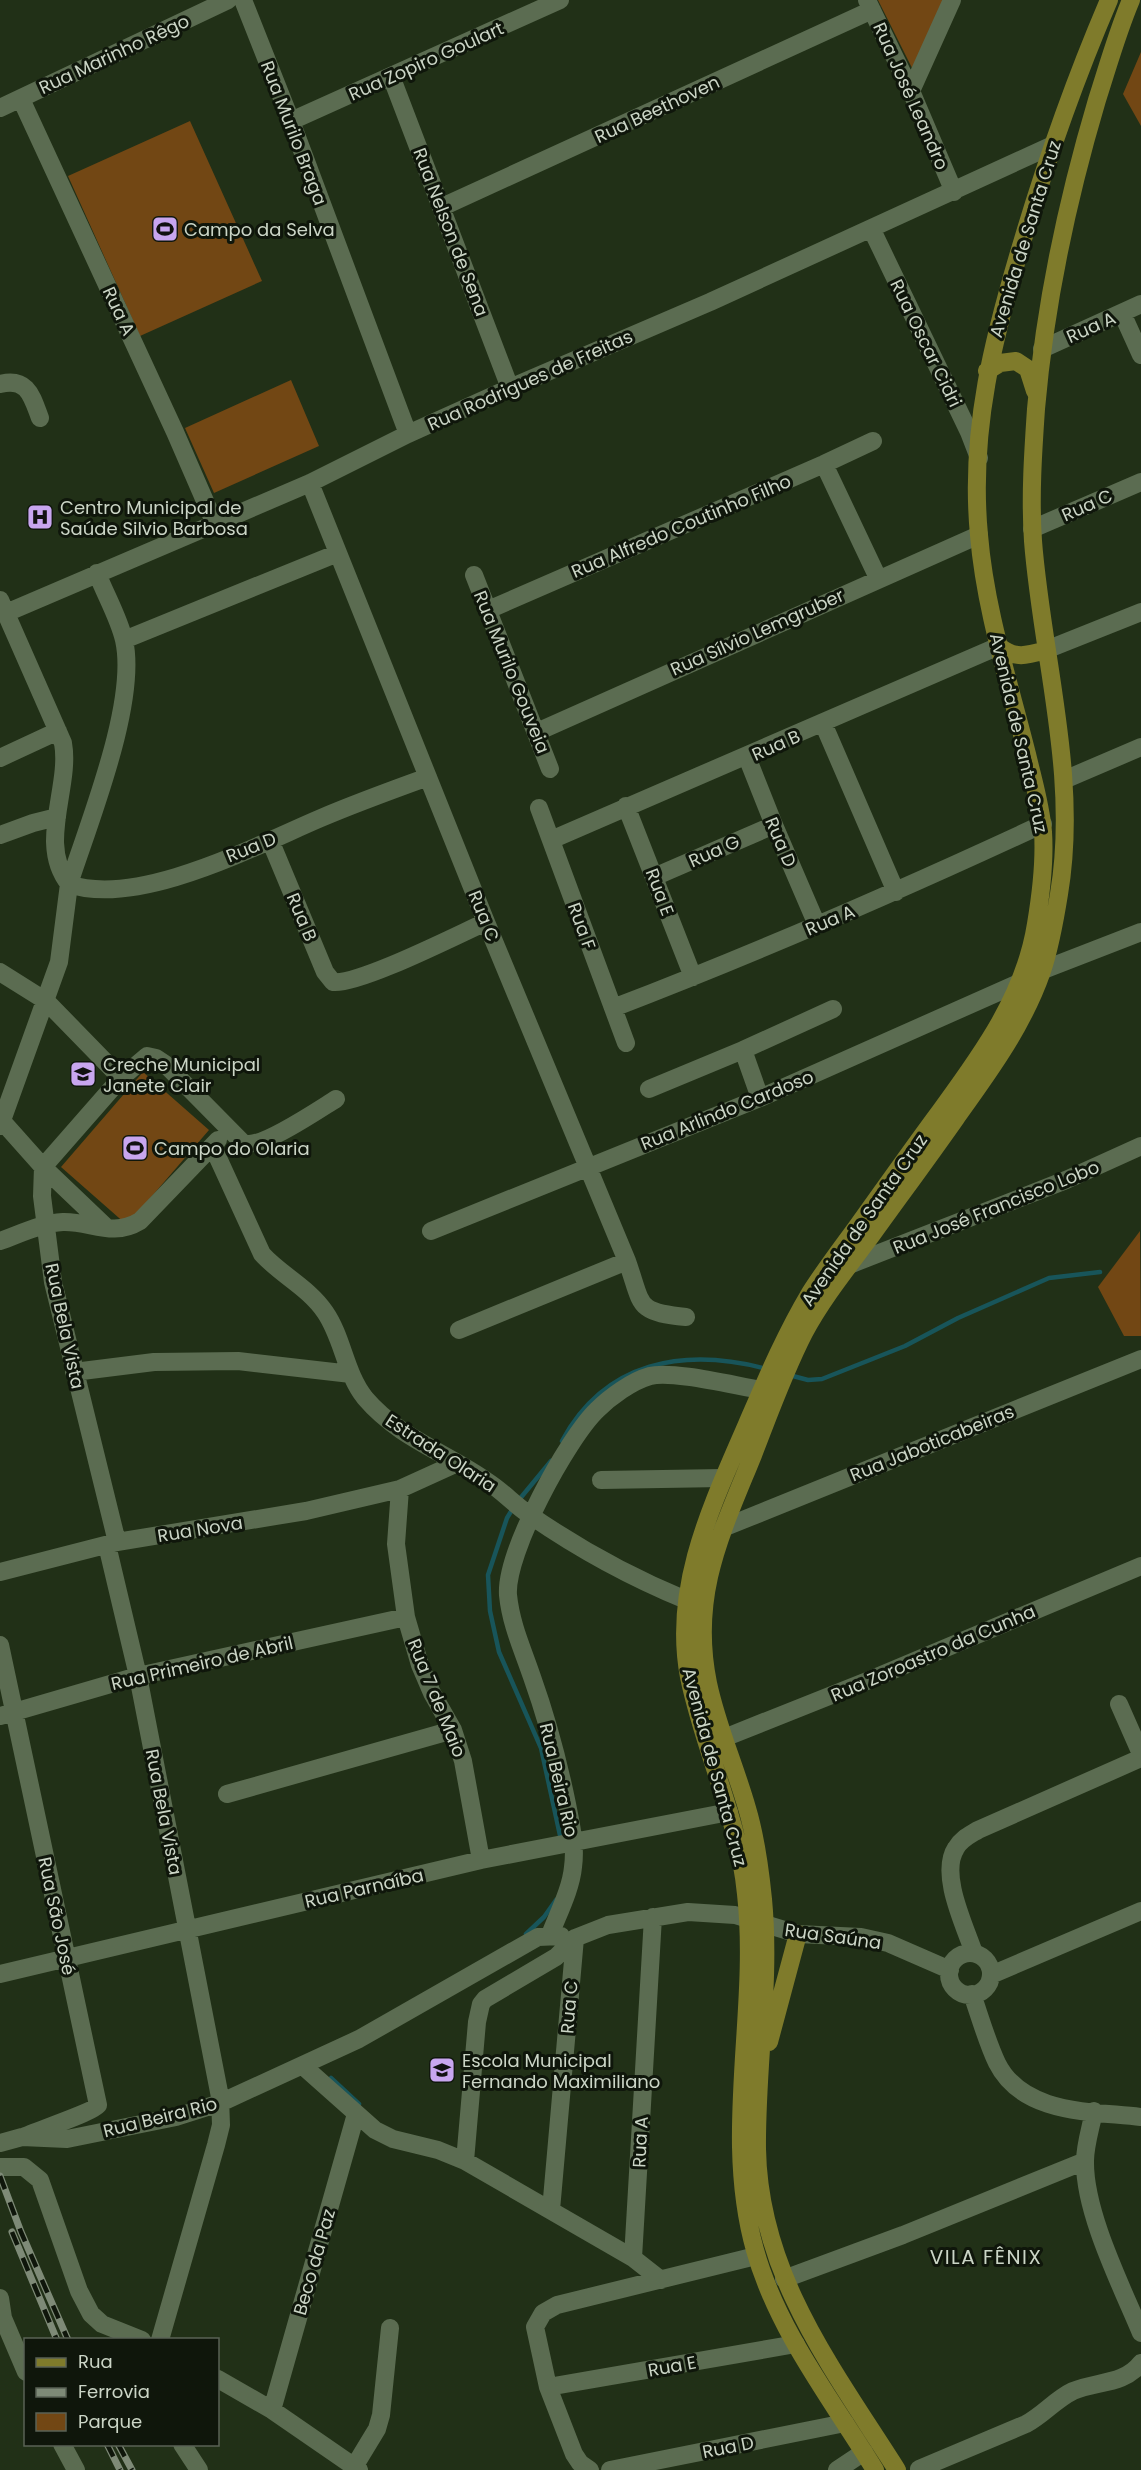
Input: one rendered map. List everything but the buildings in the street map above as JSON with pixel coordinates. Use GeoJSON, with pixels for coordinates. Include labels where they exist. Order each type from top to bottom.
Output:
{"type":"FeatureCollection","features":[{"type":"Feature","properties":{"kind":"main road","name":"Avenida de Santa Cruz"},"geometry":{"type":"LineString","coordinates":[[786,1357],[810,1293],[968,1073],[998,1027],[1021,982],[1032,947],[1043,858],[1043,824],[999,646],[987,587],[979,535],[979,458],[987,371],[1009,285],[1053,145],[1109,0]]}},
{"type":"Feature","properties":{"kind":"main road","name":"Avenida de Santa Cruz"},"geometry":{"type":"LineString","coordinates":[[875,2470],[796,2344],[756,2256],[747,2217],[742,2167],[757,1922],[729,1812],[687,1669],[684,1643],[686,1600],[703,1529],[723,1478],[770,1385],[786,1357],[849,1265],[1007,1046],[1043,970],[1060,891],[1064,848],[1064,780],[1037,590],[1032,529],[1032,465],[1037,399],[1042,349],[1058,253],[1080,157],[1121,23],[1131,0]]}},
{"type":"Feature","properties":{"kind":"main road"},"geometry":{"type":"LineString","coordinates":[[987,371],[1008,361],[1023,364],[1032,377],[1037,399]]}},
{"type":"Feature","properties":{"kind":"main road"},"geometry":{"type":"LineString","coordinates":[[999,646],[1018,656],[1046,650]]}},
{"type":"Feature","properties":{"kind":"main road","name":"Avenida de Santa Cruz"},"geometry":{"type":"LineString","coordinates":[[770,1385],[705,1590],[702,1620],[707,1677],[758,1854],[757,1922],[761,2069],[758,2124],[759,2184],[765,2221],[784,2279],[798,2310],[897,2470]]}},
{"type":"Feature","properties":{"kind":"main road"},"geometry":{"type":"LineString","coordinates":[[761,2069],[798,1934]]}},
{"type":"Feature","properties":{"kind":"street","name":"Rua Marinho Rêgo"},"geometry":{"type":"LineString","coordinates":[[0,108],[228,0]]}},
{"type":"Feature","properties":{"kind":"street","name":"Rua Murilo Braga"},"geometry":{"type":"LineString","coordinates":[[243,0],[291,121],[408,434]]}},
{"type":"Feature","properties":{"kind":"street","name":"Rua Zopiro Goulart"},"geometry":{"type":"LineString","coordinates":[[291,121],[560,0]]}},
{"type":"Feature","properties":{"kind":"street"},"geometry":{"type":"LineString","coordinates":[[911,91],[952,0]]}},
{"type":"Feature","properties":{"kind":"street","name":"Rua José Leandro"},"geometry":{"type":"LineString","coordinates":[[869,5],[911,91],[954,192]]}},
{"type":"Feature","properties":{"kind":"street","name":"Rua Beethoven"},"geometry":{"type":"LineString","coordinates":[[442,207],[869,5]]}},
{"type":"Feature","properties":{"kind":"street","name":"Rua Nelson de Sena"},"geometry":{"type":"LineString","coordinates":[[391,76],[510,388]]}},
{"type":"Feature","properties":{"kind":"street","name":"Rua A"},"geometry":{"type":"LineString","coordinates":[[21,99],[175,432],[215,524]]}},
{"type":"Feature","properties":{"kind":"street","name":"Rua Rodrigues de Freitas"},"geometry":{"type":"LineString","coordinates":[[3,606],[97,573],[310,483],[408,434],[872,230],[1053,145]]}},
{"type":"Feature","properties":{"kind":"street","name":"Rua Oscar Cidri"},"geometry":{"type":"LineString","coordinates":[[872,230],[979,458]]}},
{"type":"Feature","properties":{"kind":"street","name":"Rua A"},"geometry":{"type":"LineString","coordinates":[[1042,349],[1141,304]]}},
{"type":"Feature","properties":{"kind":"street"},"geometry":{"type":"LineString","coordinates":[[1122,313],[1141,355]]}},
{"type":"Feature","properties":{"kind":"street"},"geometry":{"type":"LineString","coordinates":[[0,384],[12,382],[25,387],[40,418]]}},
{"type":"Feature","properties":{"kind":"street","name":"Rua Alfredo Coutinho Filho"},"geometry":{"type":"LineString","coordinates":[[488,610],[873,441]]}},
{"type":"Feature","properties":{"kind":"street"},"geometry":{"type":"LineString","coordinates":[[824,464],[878,578]]}},
{"type":"Feature","properties":{"kind":"street","name":"Rua C"},"geometry":{"type":"LineString","coordinates":[[1032,529],[1141,482]]}},
{"type":"Feature","properties":{"kind":"street","name":"Rua C"},"geometry":{"type":"LineString","coordinates":[[310,483],[486,922],[627,1261],[643,1306],[656,1314],[686,1317]]}},
{"type":"Feature","properties":{"kind":"street","name":"Rua Sílvio Lemgruber"},"geometry":{"type":"LineString","coordinates":[[537,732],[878,578],[979,535]]}},
{"type":"Feature","properties":{"kind":"street"},"geometry":{"type":"LineString","coordinates":[[124,640],[339,553]]}},
{"type":"Feature","properties":{"kind":"street"},"geometry":{"type":"LineString","coordinates":[[97,573],[124,640],[127,668],[124,698],[108,762],[69,884],[59,962],[1,1123],[107,1228]]}},
{"type":"Feature","properties":{"kind":"street","name":"Rua Murilo Gouveia"},"geometry":{"type":"LineString","coordinates":[[474,575],[550,769]]}},
{"type":"Feature","properties":{"kind":"street"},"geometry":{"type":"LineString","coordinates":[[3,606],[8,640],[63,743],[65,766],[55,840],[57,858],[63,876],[69,884]]}},
{"type":"Feature","properties":{"kind":"street"},"geometry":{"type":"LineString","coordinates":[[1046,650],[1141,612]]}},
{"type":"Feature","properties":{"kind":"street","name":"Rua B"},"geometry":{"type":"LineString","coordinates":[[551,840],[999,646]]}},
{"type":"Feature","properties":{"kind":"street"},"geometry":{"type":"LineString","coordinates":[[824,723],[896,892]]}},
{"type":"Feature","properties":{"kind":"street"},"geometry":{"type":"LineString","coordinates":[[0,758],[58,731]]}},
{"type":"Feature","properties":{"kind":"street"},"geometry":{"type":"LineString","coordinates":[[1064,780],[1141,747]]}},
{"type":"Feature","properties":{"kind":"street","name":"Rua D"},"geometry":{"type":"LineString","coordinates":[[747,757],[817,926]]}},
{"type":"Feature","properties":{"kind":"street","name":"Rua D"},"geometry":{"type":"LineString","coordinates":[[69,884],[84,889],[94,889],[130,888],[156,883],[428,777]]}},
{"type":"Feature","properties":{"kind":"street","name":"Rua E"},"geometry":{"type":"LineString","coordinates":[[626,807],[693,977]]}},
{"type":"Feature","properties":{"kind":"street","name":"Rua F"},"geometry":{"type":"LineString","coordinates":[[539,808],[626,1043]]}},
{"type":"Feature","properties":{"kind":"street"},"geometry":{"type":"LineString","coordinates":[[0,835],[57,817]]}},
{"type":"Feature","properties":{"kind":"street","name":"Rua A"},"geometry":{"type":"LineString","coordinates":[[613,1008],[817,926],[1043,824]]}},
{"type":"Feature","properties":{"kind":"street","name":"Rua G"},"geometry":{"type":"LineString","coordinates":[[654,877],[774,825]]}},
{"type":"Feature","properties":{"kind":"street","name":"Rua B"},"geometry":{"type":"LineString","coordinates":[[270,840],[325,972],[333,981],[344,982],[372,973],[486,922]]}},
{"type":"Feature","properties":{"kind":"street"},"geometry":{"type":"LineString","coordinates":[[1043,970],[1141,933]]}},
{"type":"Feature","properties":{"kind":"street"},"geometry":{"type":"LineString","coordinates":[[0,972],[46,1001],[121,1078]]}},
{"type":"Feature","properties":{"kind":"street","name":"Rua Arlindo Cardoso"},"geometry":{"type":"LineString","coordinates":[[431,1231],[760,1098],[1021,982]]}},
{"type":"Feature","properties":{"kind":"street"},"geometry":{"type":"LineString","coordinates":[[649,1089],[833,1009]]}},
{"type":"Feature","properties":{"kind":"street"},"geometry":{"type":"LineString","coordinates":[[743,1050],[760,1098]]}},
{"type":"Feature","properties":{"kind":"street"},"geometry":{"type":"LineString","coordinates":[[43,1167],[121,1078],[144,1058],[156,1058],[243,1143],[255,1145],[336,1099]]}},
{"type":"Feature","properties":{"kind":"street"},"geometry":{"type":"LineString","coordinates":[[0,1241],[46,1225],[70,1222],[124,1229],[140,1221],[213,1147],[228,1126]]}},
{"type":"Feature","properties":{"kind":"street","name":"Rua José Francisco Lobo"},"geometry":{"type":"LineString","coordinates":[[849,1265],[1066,1180],[1141,1146]]}},
{"type":"Feature","properties":{"kind":"street","name":"Estrada Olaria"},"geometry":{"type":"LineString","coordinates":[[213,1147],[262,1254],[324,1309],[336,1328],[351,1374],[363,1396],[380,1413],[405,1434],[487,1481],[528,1513],[606,1562],[645,1583],[686,1600]]}},
{"type":"Feature","properties":{"kind":"street","name":"Rua Bela Vista"},"geometry":{"type":"LineString","coordinates":[[43,1167],[42,1196],[53,1282],[112,1544],[219,2093],[221,2125],[161,2338]]}},
{"type":"Feature","properties":{"kind":"street"},"geometry":{"type":"LineString","coordinates":[[459,1330],[627,1261]]}},
{"type":"Feature","properties":{"kind":"street","name":"Rua Jaboticabeiras"},"geometry":{"type":"LineString","coordinates":[[723,1528],[1141,1359]]}},
{"type":"Feature","properties":{"kind":"street"},"geometry":{"type":"LineString","coordinates":[[74,1372],[154,1362],[238,1361],[351,1374]]}},
{"type":"Feature","properties":{"kind":"street","name":"Rua Beira Rio"},"geometry":{"type":"LineString","coordinates":[[0,2143],[22,2137],[67,2139],[176,2116],[219,2093],[303,2066],[359,2039],[508,1953],[538,1937],[550,1935],[573,1868],[564,1844],[555,1743],[516,1638],[508,1593],[511,1567],[528,1513],[581,1428],[598,1409],[637,1381],[651,1375],[681,1375],[770,1385]]}},
{"type":"Feature","properties":{"kind":"street"},"geometry":{"type":"LineString","coordinates":[[400,1489],[455,1464]]}},
{"type":"Feature","properties":{"kind":"street"},"geometry":{"type":"LineString","coordinates":[[601,1480],[723,1478]]}},
{"type":"Feature","properties":{"kind":"street","name":"Rua Nova"},"geometry":{"type":"LineString","coordinates":[[0,1572],[112,1544],[306,1511],[400,1489]]}},
{"type":"Feature","properties":{"kind":"street","name":"Rua 7 de Maio"},"geometry":{"type":"LineString","coordinates":[[400,1489],[396,1544],[406,1617],[420,1665],[453,1730],[469,1788],[481,1860]]}},
{"type":"Feature","properties":{"kind":"street","name":"Rua Zoroastro da Cunha"},"geometry":{"type":"LineString","coordinates":[[724,1738],[867,1681],[1141,1566]]}},
{"type":"Feature","properties":{"kind":"street","name":"Rua Primeiro de Abril"},"geometry":{"type":"LineString","coordinates":[[8,1715],[138,1676],[406,1617]]}},
{"type":"Feature","properties":{"kind":"street","name":"Rua São José"},"geometry":{"type":"LineString","coordinates":[[0,1645],[8,1715],[98,2105],[93,2110],[22,2137]]}},
{"type":"Feature","properties":{"kind":"street"},"geometry":{"type":"LineString","coordinates":[[974,1953],[950,1877],[952,1856],[956,1847],[978,1830],[1141,1756],[1119,1704]]}},
{"type":"Feature","properties":{"kind":"street"},"geometry":{"type":"LineString","coordinates":[[227,1794],[453,1730]]}},
{"type":"Feature","properties":{"kind":"street","name":"Rua Parnaíba"},"geometry":{"type":"LineString","coordinates":[[0,1974],[65,1956],[187,1930],[481,1860],[729,1812]]}},
{"type":"Feature","properties":{"kind":"street"},"geometry":{"type":"LineString","coordinates":[[991,1975],[1141,1911]]}},
{"type":"Feature","properties":{"kind":"street"},"geometry":{"type":"LineString","coordinates":[[465,2161],[477,2022],[481,2004],[485,1999],[556,1957],[575,1938],[608,1925],[688,1912],[714,1912],[757,1922]]}},
{"type":"Feature","properties":{"kind":"street","name":"Rua A"},"geometry":{"type":"LineString","coordinates":[[633,2258],[653,1917]]}},
{"type":"Feature","properties":{"kind":"street","name":"Rua Saúna"},"geometry":{"type":"LineString","coordinates":[[757,1922],[798,1934],[861,1937],[888,1943],[950,1970]]}},
{"type":"Feature","properties":{"kind":"street"},"geometry":{"type":"LineString","coordinates":[[550,1935],[575,1938]]}},
{"type":"Feature","properties":{"kind":"street","name":"Rua C"},"geometry":{"type":"LineString","coordinates":[[551,2210],[575,1938]]}},
{"type":"Feature","properties":{"kind":"street"},"geometry":{"type":"LineString","coordinates":[[974,1953],[985,1959],[991,1969],[991,1975],[987,1986],[972,1994],[959,1991],[954,1986],[950,1980],[950,1970],[957,1957],[974,1953]]}},
{"type":"Feature","properties":{"kind":"street"},"geometry":{"type":"LineString","coordinates":[[972,1994],[998,2065],[1015,2085],[1031,2098],[1047,2104],[1141,2117]]}},
{"type":"Feature","properties":{"kind":"street"},"geometry":{"type":"LineString","coordinates":[[303,2066],[375,2130],[393,2139],[438,2150],[465,2161],[633,2258],[661,2280]]}},
{"type":"Feature","properties":{"kind":"street"},"geometry":{"type":"LineString","coordinates":[[1094,2111],[1084,2161],[1091,2205],[1141,2332]]}},
{"type":"Feature","properties":{"kind":"street","name":"Beco da Paz"},"geometry":{"type":"LineString","coordinates":[[272,2410],[356,2114]]}},
{"type":"Feature","properties":{"kind":"street"},"geometry":{"type":"LineString","coordinates":[[784,2279],[903,2235],[1084,2161]]}},
{"type":"Feature","properties":{"kind":"street"},"geometry":{"type":"LineString","coordinates":[[0,2167],[24,2167],[40,2180],[79,2291],[90,2314],[102,2324],[137,2338]]}},
{"type":"Feature","properties":{"kind":"street"},"geometry":{"type":"LineString","coordinates":[[590,2470],[580,2463],[574,2454],[548,2387],[535,2327],[543,2313],[557,2305],[756,2256]]}},
{"type":"Feature","properties":{"kind":"street"},"geometry":{"type":"LineString","coordinates":[[0,2298],[1,2319],[24,2368]]}},
{"type":"Feature","properties":{"kind":"street"},"geometry":{"type":"LineString","coordinates":[[219,2380],[272,2410],[356,2468],[377,2429],[381,2415],[390,2328]]}},
{"type":"Feature","properties":{"kind":"street","name":"Rua E"},"geometry":{"type":"LineString","coordinates":[[548,2387],[796,2344]]}},
{"type":"Feature","properties":{"kind":"street"},"geometry":{"type":"LineString","coordinates":[[919,2469],[1026,2424],[1042,2416],[1071,2392],[1125,2376],[1141,2363]]}},
{"type":"Feature","properties":{"kind":"street","name":"Rua D"},"geometry":{"type":"LineString","coordinates":[[610,2470],[845,2423]]}},
{"type":"Feature","properties":{"kind":"street"},"geometry":{"type":"LineString","coordinates":[[63,2446],[76,2470]]}},
{"type":"Feature","properties":{"kind":"street"},"geometry":{"type":"LineString","coordinates":[[183,2446],[199,2470]]}},
{"type":"Feature","properties":{"kind":"street"},"geometry":{"type":"LineString","coordinates":[[837,2470],[864,2452]]}},
{"type":"Feature","properties":{"kind":"green space"},"geometry":{"type":"Polygon","coordinates":[[[878,0],[949,0],[912,68],[878,0]]]}},
{"type":"Feature","properties":{"kind":"green space"},"geometry":{"type":"Polygon","coordinates":[[[1141,52],[1141,126],[1123,94],[1141,52]]]}},
{"type":"Feature","properties":{"kind":"green space","name":"Campo da Selva"},"geometry":{"type":"Polygon","coordinates":[[[190,121],[262,281],[140,336],[68,176],[190,121]]]}},
{"type":"Feature","properties":{"kind":"green space"},"geometry":{"type":"Polygon","coordinates":[[[291,380],[319,446],[214,493],[185,428],[291,380]]]}},
{"type":"Feature","properties":{"kind":"green space","name":"Campo do Olaria"},"geometry":{"type":"Polygon","coordinates":[[[143,1072],[209,1130],[127,1225],[61,1167],[143,1072]]]}},
{"type":"Feature","properties":{"kind":"green space"},"geometry":{"type":"Polygon","coordinates":[[[1140,1231],[1141,1336],[1124,1336],[1098,1287],[1140,1231]]]}},
{"type":"Feature","properties":{"kind":"waterway"},"geometry":{"type":"LineString","coordinates":[[789,1375],[808,1380],[822,1379],[905,1346],[958,1318],[1049,1278],[1100,1272]]}},
{"type":"Feature","properties":{"kind":"waterway"},"geometry":{"type":"LineString","coordinates":[[562,1441],[580,1414],[600,1393],[624,1377],[650,1367],[677,1361],[706,1360],[736,1362],[767,1369]]}},
{"type":"Feature","properties":{"kind":"waterway"},"geometry":{"type":"LineString","coordinates":[[518,1501],[551,1461]]}},
{"type":"Feature","properties":{"kind":"waterway"},"geometry":{"type":"LineString","coordinates":[[513,1508],[507,1518],[488,1575],[490,1611],[499,1652],[541,1748],[561,1840]]}},
{"type":"Feature","properties":{"kind":"waterway"},"geometry":{"type":"LineString","coordinates":[[526,1934],[544,1917],[556,1900]]}},
{"type":"Feature","properties":{"kind":"waterway"},"geometry":{"type":"LineString","coordinates":[[331,2078],[359,2104]]}},
{"type":"Feature","properties":{"kind":"railway"},"geometry":{"type":"LineString","coordinates":[[0,2176],[21,2232],[67,2338]]}},
{"type":"Feature","properties":{"kind":"railway"},"geometry":{"type":"LineString","coordinates":[[12,2232],[56,2338]]}},
{"type":"Feature","properties":{"kind":"railway"},"geometry":{"type":"LineString","coordinates":[[108,2446],[120,2470]]}},
{"type":"Feature","properties":{"kind":"railway"},"geometry":{"type":"LineString","coordinates":[[119,2446],[132,2470]]}},
{"type":"Feature","properties":{"kind":"place","name":"Campo da Selva"},"geometry":{"type":"Point","coordinates":[165,229]}},
{"type":"Feature","properties":{"kind":"place","name":"Centro Municipal de Saúde Silvio Barbosa"},"geometry":{"type":"Point","coordinates":[40,517]}},
{"type":"Feature","properties":{"kind":"place","name":"Creche Municipal Janete Clair"},"geometry":{"type":"Point","coordinates":[83,1074]}},
{"type":"Feature","properties":{"kind":"place","name":"Campo do Olaria"},"geometry":{"type":"Point","coordinates":[135,1148]}},
{"type":"Feature","properties":{"kind":"place","name":"Escola Municipal Fernando Maximiliano"},"geometry":{"type":"Point","coordinates":[442,2070]}},
{"type":"Feature","properties":{"kind":"district","name":"VILA FÊNIX"},"geometry":{"type":"Point","coordinates":[986,2257]}}]}
